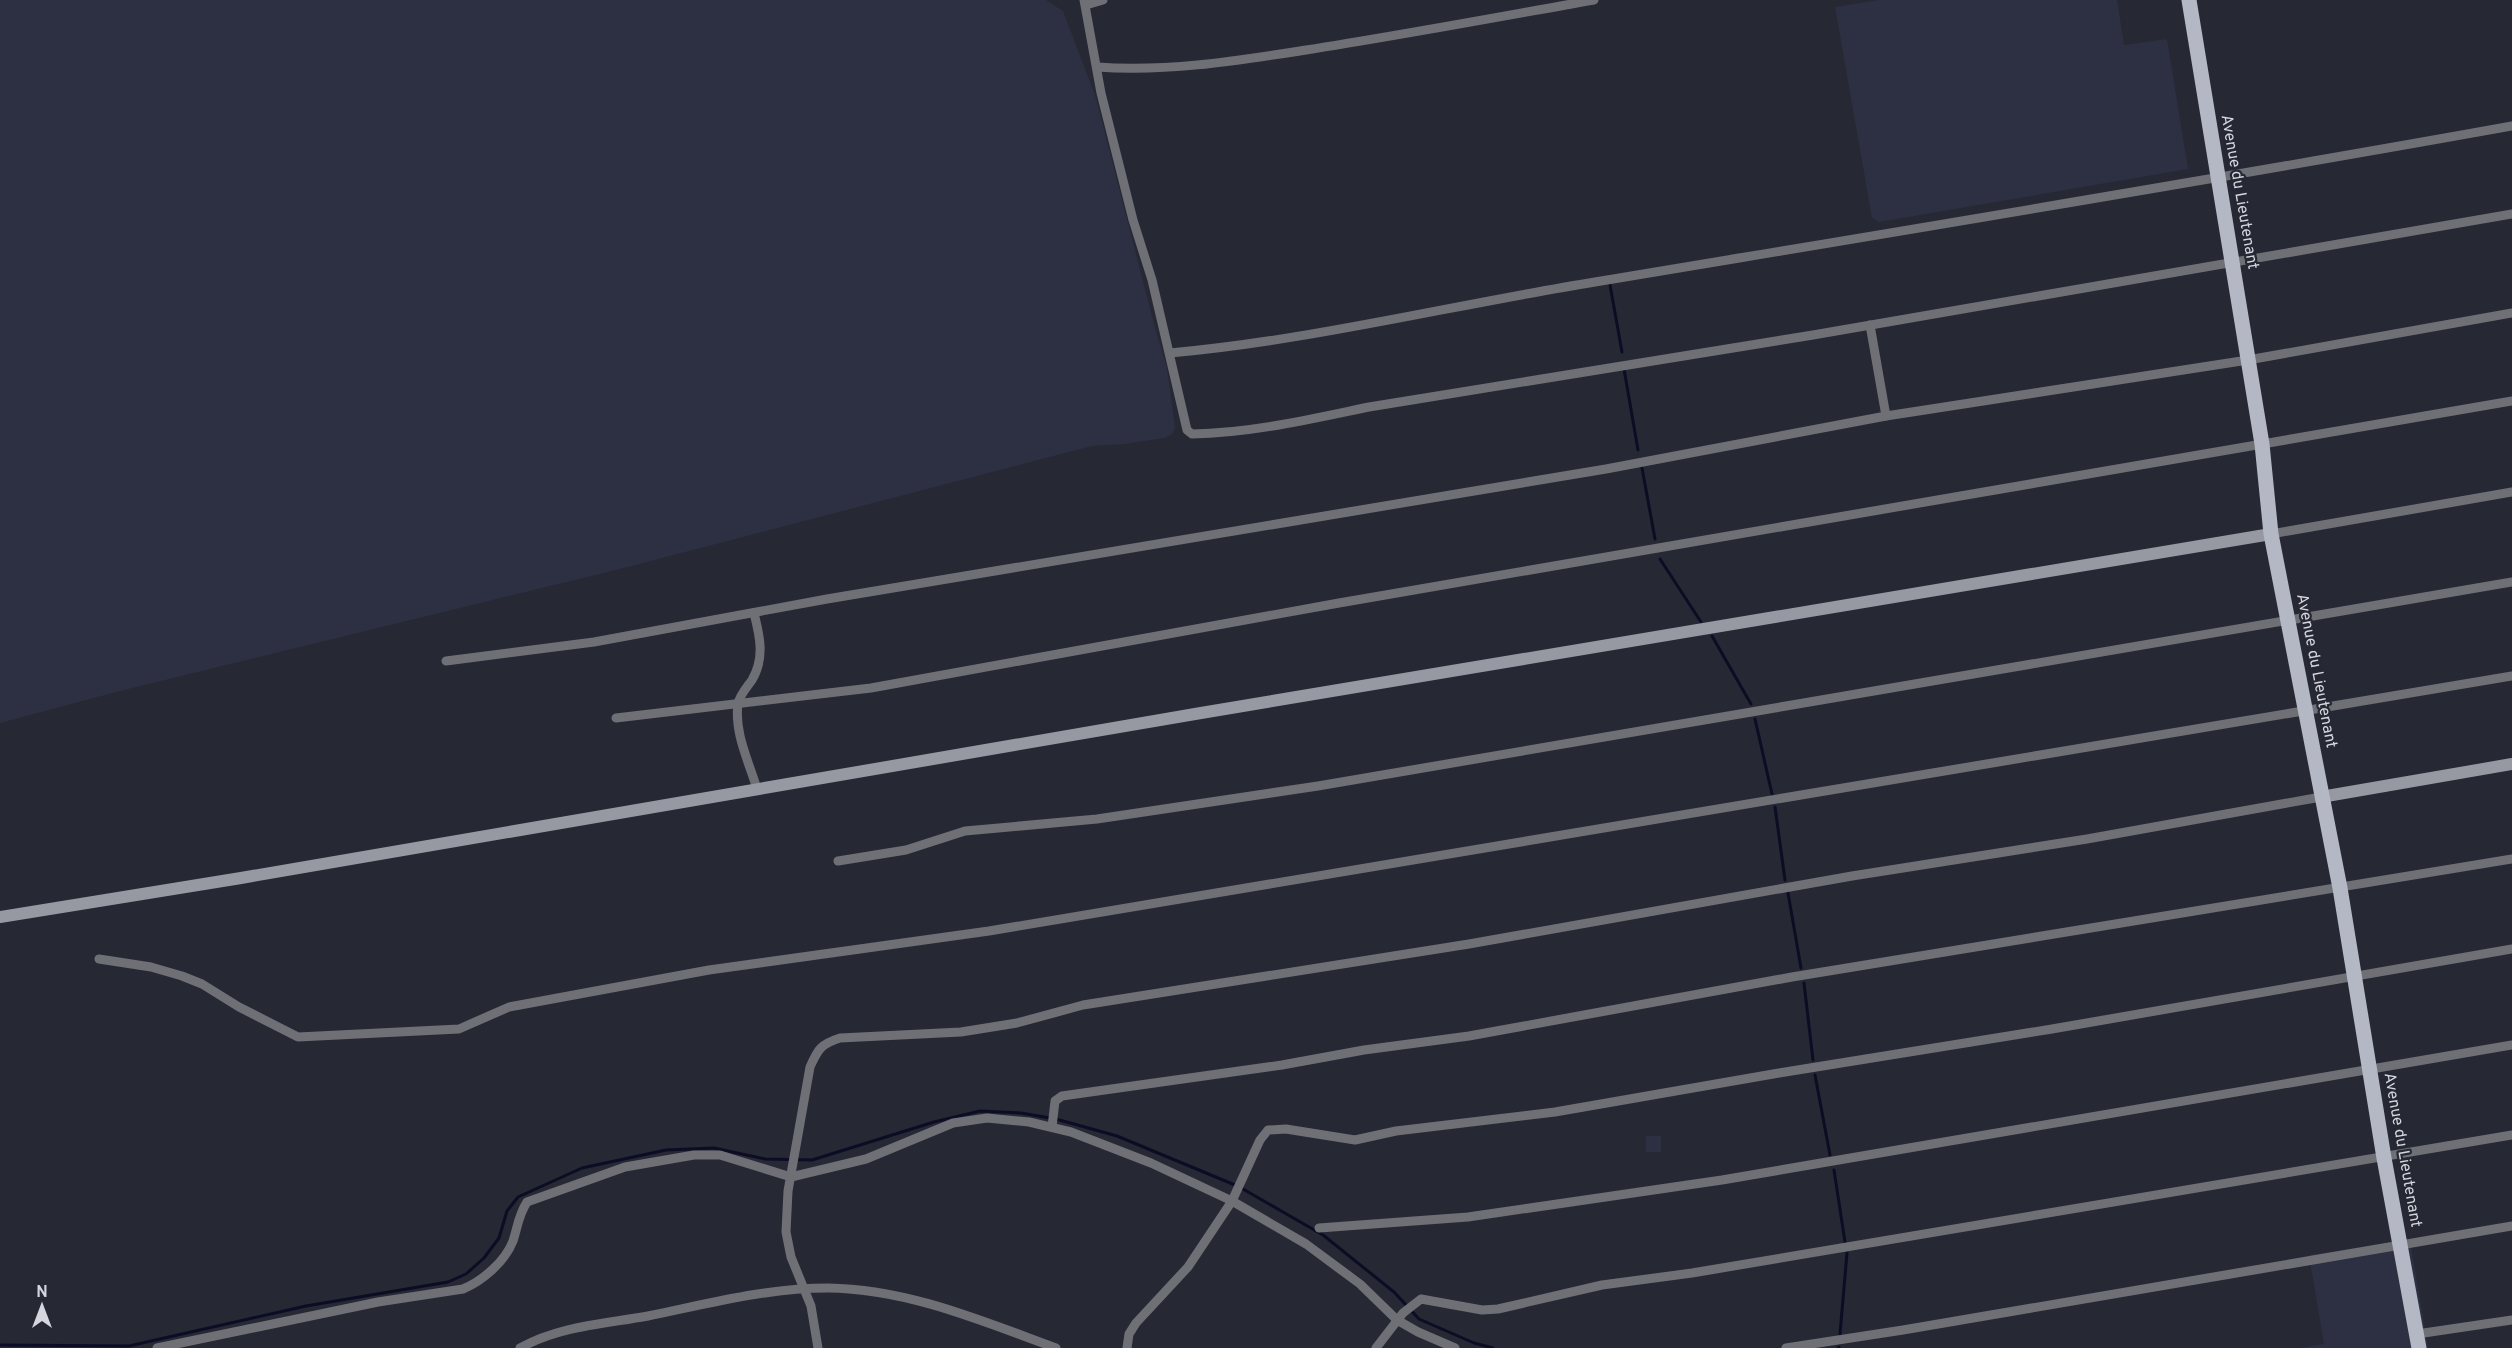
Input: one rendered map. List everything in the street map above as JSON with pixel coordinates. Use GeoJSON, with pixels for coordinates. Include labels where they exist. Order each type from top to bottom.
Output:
{"type":"FeatureCollection","features":[{"type":"Feature","properties":{"kind":"main road","name":"Avenue du Lieutenant"},"geometry":{"type":"LineString","coordinates":[[2189,0],[2262,444],[2271,534],[2340,888],[2384,1158],[2418,1341]]}},
{"type":"Feature","properties":{"kind":"street"},"geometry":{"type":"LineString","coordinates":[[1103,0],[1085,2],[1096,67],[1133,220],[1152,280],[1187,430],[1192,434],[1309,419],[2512,214]]}},
{"type":"Feature","properties":{"kind":"street"},"geometry":{"type":"LineString","coordinates":[[1096,67],[1140,70],[1199,66],[1350,43],[1594,0]]}},
{"type":"Feature","properties":{"kind":"street"},"geometry":{"type":"LineString","coordinates":[[1170,353],[1264,343],[1407,318],[1540,291],[2217,179],[2512,126]]}},
{"type":"Feature","properties":{"kind":"street"},"geometry":{"type":"LineString","coordinates":[[446,661],[594,642],[855,594],[1606,469],[1886,416],[2248,360],[2512,313]]}},
{"type":"Feature","properties":{"kind":"street"},"geometry":{"type":"LineString","coordinates":[[1869,325],[1886,416]]}},
{"type":"Feature","properties":{"kind":"street"},"geometry":{"type":"LineString","coordinates":[[616,718],[871,688],[1339,603],[2512,401]]}},
{"type":"Feature","properties":{"kind":"street"},"geometry":{"type":"LineString","coordinates":[[0,917],[230,880],[2512,492]]}},
{"type":"Feature","properties":{"kind":"street"},"geometry":{"type":"LineString","coordinates":[[838,861],[906,850],[965,831],[1096,819],[1260,795],[2289,622],[2512,582]]}},
{"type":"Feature","properties":{"kind":"street"},"geometry":{"type":"LineString","coordinates":[[754,613],[762,646],[754,677],[738,702],[739,736],[757,789]]}},
{"type":"Feature","properties":{"kind":"street"},"geometry":{"type":"LineString","coordinates":[[99,959],[152,967],[182,976],[202,984],[239,1007],[298,1037],[459,1029],[509,1007],[709,970],[1023,925],[2512,676]]}},
{"type":"Feature","properties":{"kind":"street"},"geometry":{"type":"LineString","coordinates":[[818,1348],[811,1306],[803,1289],[786,1232],[792,1166],[810,1067],[816,1053],[825,1042],[840,1038],[961,1032],[1017,1023],[1083,1005],[1469,944],[1840,878],[2087,838],[2512,764]]}},
{"type":"Feature","properties":{"kind":"street"},"geometry":{"type":"LineString","coordinates":[[1052,1127],[1055,1101],[1062,1096],[1469,1036],[1792,977],[2512,859]]}},
{"type":"Feature","properties":{"kind":"street"},"geometry":{"type":"LineString","coordinates":[[1127,1348],[1129,1334],[1136,1323],[1188,1267],[1232,1201],[1260,1140],[1268,1130],[1286,1129],[1355,1140],[1396,1131],[1555,1112],[1779,1072],[2052,1029],[2355,975],[2512,950]]}},
{"type":"Feature","properties":{"kind":"street"},"geometry":{"type":"LineString","coordinates":[[1319,1228],[1468,1217],[1722,1180],[2512,1045]]}},
{"type":"Feature","properties":{"kind":"street"},"geometry":{"type":"LineString","coordinates":[[157,1348],[367,1305],[463,1289],[475,1284],[491,1271],[510,1247],[519,1214],[527,1202],[625,1167],[694,1155],[720,1155],[791,1178],[866,1159],[953,1123],[987,1118],[1052,1127],[1151,1163],[1232,1201],[1315,1251],[1360,1284],[1418,1332],[1455,1348]]}},
{"type":"Feature","properties":{"kind":"street"},"geometry":{"type":"LineString","coordinates":[[1376,1348],[1411,1304],[1420,1299],[1431,1299],[1473,1309],[1498,1309],[1642,1278],[1692,1273],[2512,1136]]}},
{"type":"Feature","properties":{"kind":"street"},"geometry":{"type":"LineString","coordinates":[[1786,1348],[2512,1226]]}},
{"type":"Feature","properties":{"kind":"street"},"geometry":{"type":"LineString","coordinates":[[520,1348],[563,1330],[803,1289],[861,1290],[920,1301],[958,1312],[1056,1348]]}},
{"type":"Feature","properties":{"kind":"street"},"geometry":{"type":"LineString","coordinates":[[2418,1341],[2512,1320]]}},
{"type":"Feature","properties":{"kind":"shaded area"},"geometry":{"type":"Polygon","coordinates":[[[0,0],[1046,0],[1063,11],[1095,95],[1167,368],[1175,428],[1172,434],[1164,438],[1092,446],[620,569],[120,691],[0,723],[0,0]]]}},
{"type":"Feature","properties":{"kind":"shaded area"},"geometry":{"type":"Polygon","coordinates":[[[1879,0],[2117,0],[2124,45],[2167,39],[2188,169],[1879,222],[1872,218],[1835,7],[1879,0]]]}},
{"type":"Feature","properties":{"kind":"shaded area"},"geometry":{"type":"Polygon","coordinates":[[[1646,1136],[1661,1136],[1661,1152],[1646,1152],[1646,1136]]]}},
{"type":"Feature","properties":{"kind":"shaded area"},"geometry":{"type":"Polygon","coordinates":[[[2410,1240],[2428,1348],[2299,1348],[2324,1344],[2309,1255],[2410,1240]]]}},
{"type":"Feature","properties":{"kind":"waterway"},"geometry":{"type":"LineString","coordinates":[[1610,285],[1622,352]]}},
{"type":"Feature","properties":{"kind":"waterway"},"geometry":{"type":"LineString","coordinates":[[1624,369],[1638,450]]}},
{"type":"Feature","properties":{"kind":"waterway"},"geometry":{"type":"LineString","coordinates":[[1642,468],[1655,539]]}},
{"type":"Feature","properties":{"kind":"waterway"},"geometry":{"type":"LineString","coordinates":[[1660,559],[1701,622]]}},
{"type":"Feature","properties":{"kind":"waterway"},"geometry":{"type":"LineString","coordinates":[[1712,636],[1751,704]]}},
{"type":"Feature","properties":{"kind":"waterway"},"geometry":{"type":"LineString","coordinates":[[1755,719],[1772,794]]}},
{"type":"Feature","properties":{"kind":"waterway"},"geometry":{"type":"LineString","coordinates":[[1775,807],[1785,880]]}},
{"type":"Feature","properties":{"kind":"waterway"},"geometry":{"type":"LineString","coordinates":[[1788,893],[1801,968]]}},
{"type":"Feature","properties":{"kind":"waterway"},"geometry":{"type":"LineString","coordinates":[[1804,983],[1813,1060]]}},
{"type":"Feature","properties":{"kind":"waterway"},"geometry":{"type":"LineString","coordinates":[[1815,1075],[1830,1155]]}},
{"type":"Feature","properties":{"kind":"waterway"},"geometry":{"type":"LineString","coordinates":[[0,1345],[129,1346],[306,1306],[448,1282],[466,1274],[484,1258],[499,1238],[507,1211],[518,1197],[582,1168],[666,1150],[714,1148],[765,1159],[812,1160],[934,1122],[980,1111],[1021,1113],[1056,1119],[1117,1136],[1235,1185]]}},
{"type":"Feature","properties":{"kind":"waterway"},"geometry":{"type":"LineString","coordinates":[[1834,1170],[1845,1242]]}},
{"type":"Feature","properties":{"kind":"waterway"},"geometry":{"type":"LineString","coordinates":[[1243,1189],[1323,1235],[1394,1292],[1419,1319],[1474,1343],[1493,1348]]}},
{"type":"Feature","properties":{"kind":"waterway"},"geometry":{"type":"LineString","coordinates":[[1840,1334],[1847,1253]]}}]}
